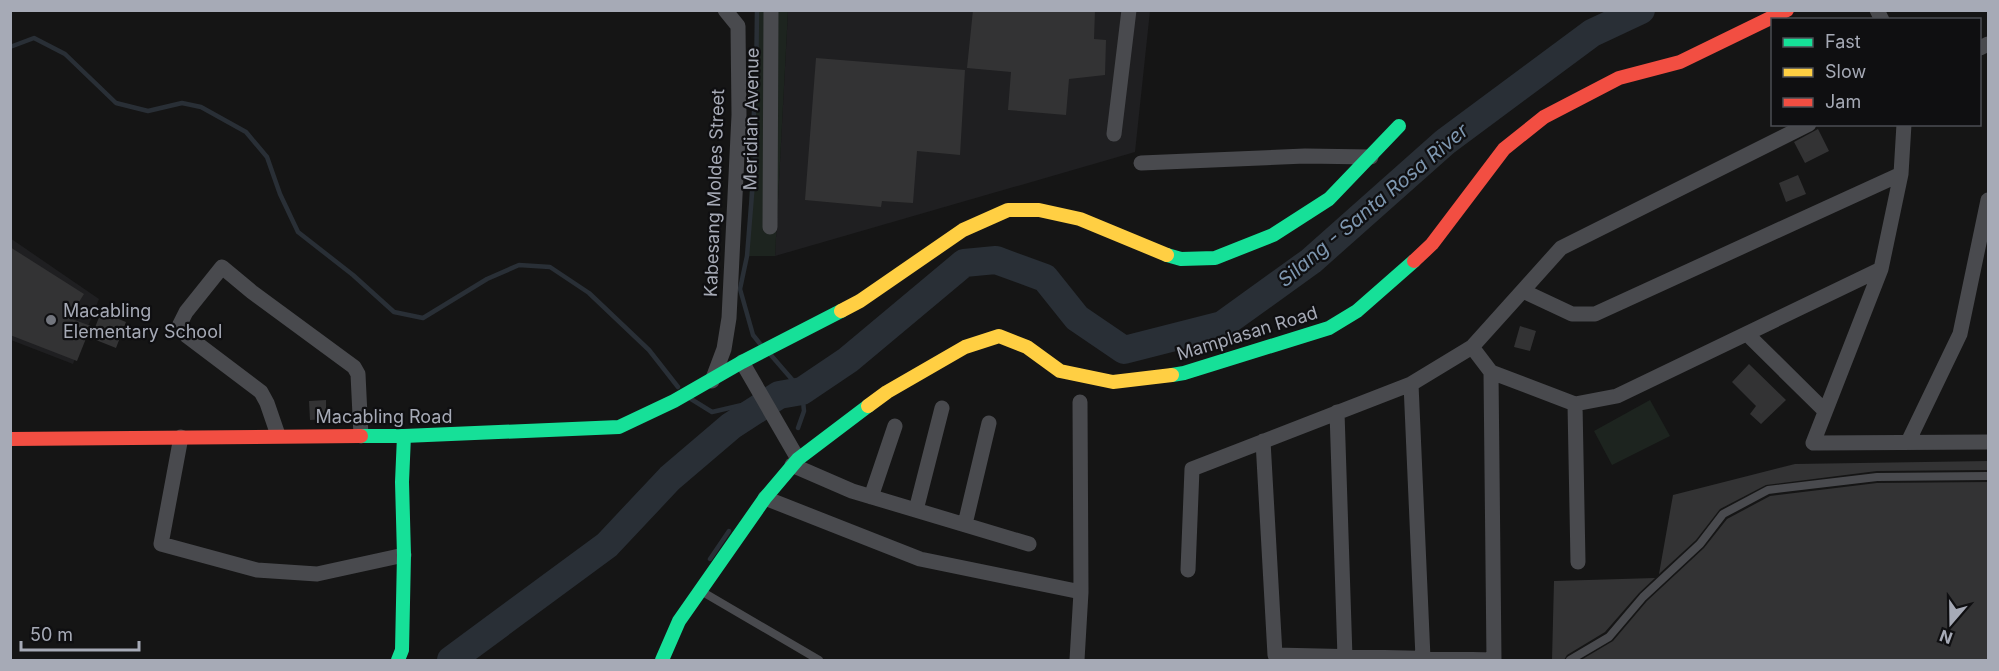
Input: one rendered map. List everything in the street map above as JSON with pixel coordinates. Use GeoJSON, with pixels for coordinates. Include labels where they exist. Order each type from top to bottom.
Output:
{"type":"FeatureCollection","features":[{"type":"Feature","properties":{"kind":"street","name":"Kabesang Moldes Street"},"geometry":{"type":"LineString","coordinates":[[712,381],[724,349],[729,318],[739,115],[738,26],[725,10]]}},
{"type":"Feature","properties":{"kind":"street","name":"Meridian Avenue"},"geometry":{"type":"LineString","coordinates":[[770,227],[771,10]]}},
{"type":"Feature","properties":{"kind":"street"},"geometry":{"type":"LineString","coordinates":[[1114,134],[1129,10]]}},
{"type":"Feature","properties":{"kind":"street","name":"Mamplasan Road"},"geometry":{"type":"LineString","coordinates":[[662,660],[679,621],[765,498],[795,462],[887,392],[965,347],[999,336],[1027,347],[1060,371],[1113,382],[1184,373],[1329,328],[1357,311],[1432,244],[1504,149],[1544,117],[1620,78],[1680,62],[1787,10]]}},
{"type":"Feature","properties":{"kind":"street","name":"Macabling Road"},"geometry":{"type":"LineString","coordinates":[[10,439],[278,435],[404,436],[619,427],[712,381],[746,368],[860,301],[963,230],[1008,210],[1039,210],[1080,219],[1132,239],[1156,252],[1181,259],[1215,258],[1273,235],[1329,200],[1399,126]]}},
{"type":"Feature","properties":{"kind":"street"},"geometry":{"type":"LineString","coordinates":[[1188,570],[1192,469],[1411,384],[1472,346],[1561,249],[1805,126]]}},
{"type":"Feature","properties":{"kind":"street"},"geometry":{"type":"LineString","coordinates":[[1904,126],[1901,174],[1881,269],[1813,443],[1989,442]]}},
{"type":"Feature","properties":{"kind":"street"},"geometry":{"type":"LineString","coordinates":[[1141,163],[1305,156],[1371,157]]}},
{"type":"Feature","properties":{"kind":"street"},"geometry":{"type":"LineString","coordinates":[[1523,291],[1572,314],[1595,314],[1901,174]]}},
{"type":"Feature","properties":{"kind":"street"},"geometry":{"type":"LineString","coordinates":[[1908,442],[1960,334],[1989,200]]}},
{"type":"Feature","properties":{"kind":"street"},"geometry":{"type":"LineString","coordinates":[[278,435],[261,392],[187,336],[179,326],[186,312],[222,267],[252,292],[354,367],[358,374],[361,436]]}},
{"type":"Feature","properties":{"kind":"street"},"geometry":{"type":"LineString","coordinates":[[1472,346],[1491,372],[1575,404],[1617,396],[1881,269]]}},
{"type":"Feature","properties":{"kind":"street"},"geometry":{"type":"LineString","coordinates":[[1747,334],[1825,411]]}},
{"type":"Feature","properties":{"kind":"street"},"geometry":{"type":"LineString","coordinates":[[746,368],[778,424],[795,462],[852,491],[1029,544]]}},
{"type":"Feature","properties":{"kind":"street"},"geometry":{"type":"LineString","coordinates":[[1263,441],[1275,656],[1494,660],[1491,372]]}},
{"type":"Feature","properties":{"kind":"street"},"geometry":{"type":"LineString","coordinates":[[1411,384],[1423,658]]}},
{"type":"Feature","properties":{"kind":"street"},"geometry":{"type":"LineString","coordinates":[[1077,660],[1081,592],[1080,402]]}},
{"type":"Feature","properties":{"kind":"street"},"geometry":{"type":"LineString","coordinates":[[1575,404],[1578,562]]}},
{"type":"Feature","properties":{"kind":"street"},"geometry":{"type":"LineString","coordinates":[[916,510],[942,408]]}},
{"type":"Feature","properties":{"kind":"street"},"geometry":{"type":"LineString","coordinates":[[1337,412],[1345,657]]}},
{"type":"Feature","properties":{"kind":"street"},"geometry":{"type":"LineString","coordinates":[[965,525],[989,423]]}},
{"type":"Feature","properties":{"kind":"street"},"geometry":{"type":"LineString","coordinates":[[871,497],[895,426]]}},
{"type":"Feature","properties":{"kind":"street"},"geometry":{"type":"LineString","coordinates":[[398,660],[402,650],[404,436]]}},
{"type":"Feature","properties":{"kind":"street"},"geometry":{"type":"LineString","coordinates":[[181,437],[161,544],[257,570],[317,574],[404,555]]}},
{"type":"Feature","properties":{"kind":"street"},"geometry":{"type":"LineString","coordinates":[[765,498],[920,559],[1081,592]]}},
{"type":"Feature","properties":{"kind":"lane"},"geometry":{"type":"LineString","coordinates":[[1569,660],[1609,637],[1643,597],[1700,544],[1723,514],[1768,490],[1877,477],[1989,476]]}},
{"type":"Feature","properties":{"kind":"lane"},"geometry":{"type":"LineString","coordinates":[[701,591],[819,660]]}},
{"type":"Feature","properties":{"kind":"shaded area"},"geometry":{"type":"Polygon","coordinates":[[[756,11],[788,11],[775,256],[747,256],[756,11]]]}},
{"type":"Feature","properties":{"kind":"shaded area"},"geometry":{"type":"Polygon","coordinates":[[[788,11],[1150,11],[1135,152],[775,256],[788,11]]]}},
{"type":"Feature","properties":{"kind":"shaded area","name":"Macabling Elementary School"},"geometry":{"type":"Polygon","coordinates":[[[10,238],[99,299],[73,364],[11,340],[10,238]]]}},
{"type":"Feature","properties":{"kind":"shaded area"},"geometry":{"type":"Polygon","coordinates":[[[1650,400],[1670,436],[1612,465],[1594,431],[1650,400]]]}},
{"type":"Feature","properties":{"kind":"building"},"geometry":{"type":"Polygon","coordinates":[[[973,10],[1095,10],[1094,39],[1106,40],[1105,75],[1069,79],[1066,115],[1008,110],[1011,72],[967,68],[973,10]]]}},
{"type":"Feature","properties":{"kind":"building"},"geometry":{"type":"Polygon","coordinates":[[[816,58],[965,70],[960,155],[917,151],[913,203],[882,201],[881,207],[805,200],[816,58]]]}},
{"type":"Feature","properties":{"kind":"building"},"geometry":{"type":"Polygon","coordinates":[[[1818,129],[1829,151],[1805,163],[1794,142],[1818,129]]]}},
{"type":"Feature","properties":{"kind":"building"},"geometry":{"type":"Polygon","coordinates":[[[1798,175],[1806,194],[1786,202],[1779,183],[1798,175]]]}},
{"type":"Feature","properties":{"kind":"building","name":"Macabling Elementary School"},"geometry":{"type":"Polygon","coordinates":[[[10,247],[84,294],[69,318],[91,326],[77,361],[10,335],[10,247]]]}},
{"type":"Feature","properties":{"kind":"building"},"geometry":{"type":"Polygon","coordinates":[[[101,312],[126,322],[116,348],[91,338],[101,312]]]}},
{"type":"Feature","properties":{"kind":"building"},"geometry":{"type":"Polygon","coordinates":[[[1520,326],[1536,331],[1530,351],[1514,347],[1520,326]]]}},
{"type":"Feature","properties":{"kind":"building"},"geometry":{"type":"Polygon","coordinates":[[[1749,364],[1786,400],[1761,424],[1750,414],[1756,406],[1732,382],[1749,364]]]}},
{"type":"Feature","properties":{"kind":"building"},"geometry":{"type":"Polygon","coordinates":[[[326,400],[326,419],[310,420],[309,401],[326,400]]]}},
{"type":"Feature","properties":{"kind":"building"},"geometry":{"type":"Polygon","coordinates":[[[1989,461],[1989,470],[1877,471],[1766,485],[1720,509],[1696,540],[1659,574],[1673,495],[1795,464],[1989,461]]]}},
{"type":"Feature","properties":{"kind":"building"},"geometry":{"type":"Polygon","coordinates":[[[1989,482],[1989,660],[1581,660],[1613,641],[1647,601],[1704,548],[1727,519],[1770,496],[1877,483],[1989,482]]]}},
{"type":"Feature","properties":{"kind":"building"},"geometry":{"type":"Polygon","coordinates":[[[1655,578],[1605,632],[1567,655],[1564,660],[1552,660],[1554,581],[1655,578]]]}},
{"type":"Feature","properties":{"kind":"waterway"},"geometry":{"type":"LineString","coordinates":[[757,10],[753,125],[755,157],[747,256],[740,289],[753,335],[761,345]]}},
{"type":"Feature","properties":{"kind":"waterway","name":"Silang - Santa Rosa River"},"geometry":{"type":"LineString","coordinates":[[451,660],[607,545],[670,478],[731,426],[779,395],[802,391],[848,360],[964,263],[996,260],[1045,278],[1077,318],[1124,350],[1222,325],[1311,261],[1445,142],[1592,33],[1641,10]]}},
{"type":"Feature","properties":{"kind":"waterway"},"geometry":{"type":"LineString","coordinates":[[10,47],[34,38],[65,54],[116,103],[148,111],[182,103],[201,107],[246,132],[267,157],[280,194],[298,232],[353,275],[394,312],[423,318],[487,279],[519,265],[550,267],[589,293],[649,350],[678,387]]}},
{"type":"Feature","properties":{"kind":"waterway"},"geometry":{"type":"LineString","coordinates":[[770,354],[802,391],[804,411],[798,428]]}},
{"type":"Feature","properties":{"kind":"waterway"},"geometry":{"type":"LineString","coordinates":[[691,399],[712,412],[802,391]]}},
{"type":"Feature","properties":{"kind":"waterway"},"geometry":{"type":"LineString","coordinates":[[710,559],[729,531]]}},
{"type":"Feature","properties":{"kind":"traffic: fast"},"geometry":{"type":"LineString","coordinates":[[1167,255],[1181,259],[1215,258],[1273,235],[1329,199],[1399,126]]}},
{"type":"Feature","properties":{"kind":"traffic: fast"},"geometry":{"type":"LineString","coordinates":[[1172,375],[1329,328],[1357,311],[1414,261]]}},
{"type":"Feature","properties":{"kind":"traffic: fast"},"geometry":{"type":"LineString","coordinates":[[361,436],[619,427],[674,401],[742,362],[841,311]]}},
{"type":"Feature","properties":{"kind":"traffic: fast"},"geometry":{"type":"LineString","coordinates":[[662,660],[679,621],[765,498],[798,459],[868,406]]}},
{"type":"Feature","properties":{"kind":"traffic: fast"},"geometry":{"type":"LineString","coordinates":[[398,660],[402,650],[404,436]]}},
{"type":"Feature","properties":{"kind":"traffic: slow"},"geometry":{"type":"LineString","coordinates":[[841,311],[860,301],[963,230],[1008,210],[1039,210],[1080,219],[1167,255]]}},
{"type":"Feature","properties":{"kind":"traffic: slow"},"geometry":{"type":"LineString","coordinates":[[868,406],[887,392],[965,347],[999,336],[1027,347],[1060,371],[1113,382],[1172,375]]}},
{"type":"Feature","properties":{"kind":"traffic: jam"},"geometry":{"type":"LineString","coordinates":[[1414,261],[1432,244],[1504,149],[1544,117],[1619,78],[1680,62],[1787,10]]}},
{"type":"Feature","properties":{"kind":"traffic: jam"},"geometry":{"type":"LineString","coordinates":[[10,439],[361,436]]}},
{"type":"Feature","properties":{"kind":"place","name":"Macabling Elementary School"},"geometry":{"type":"Point","coordinates":[51,320]}}]}
